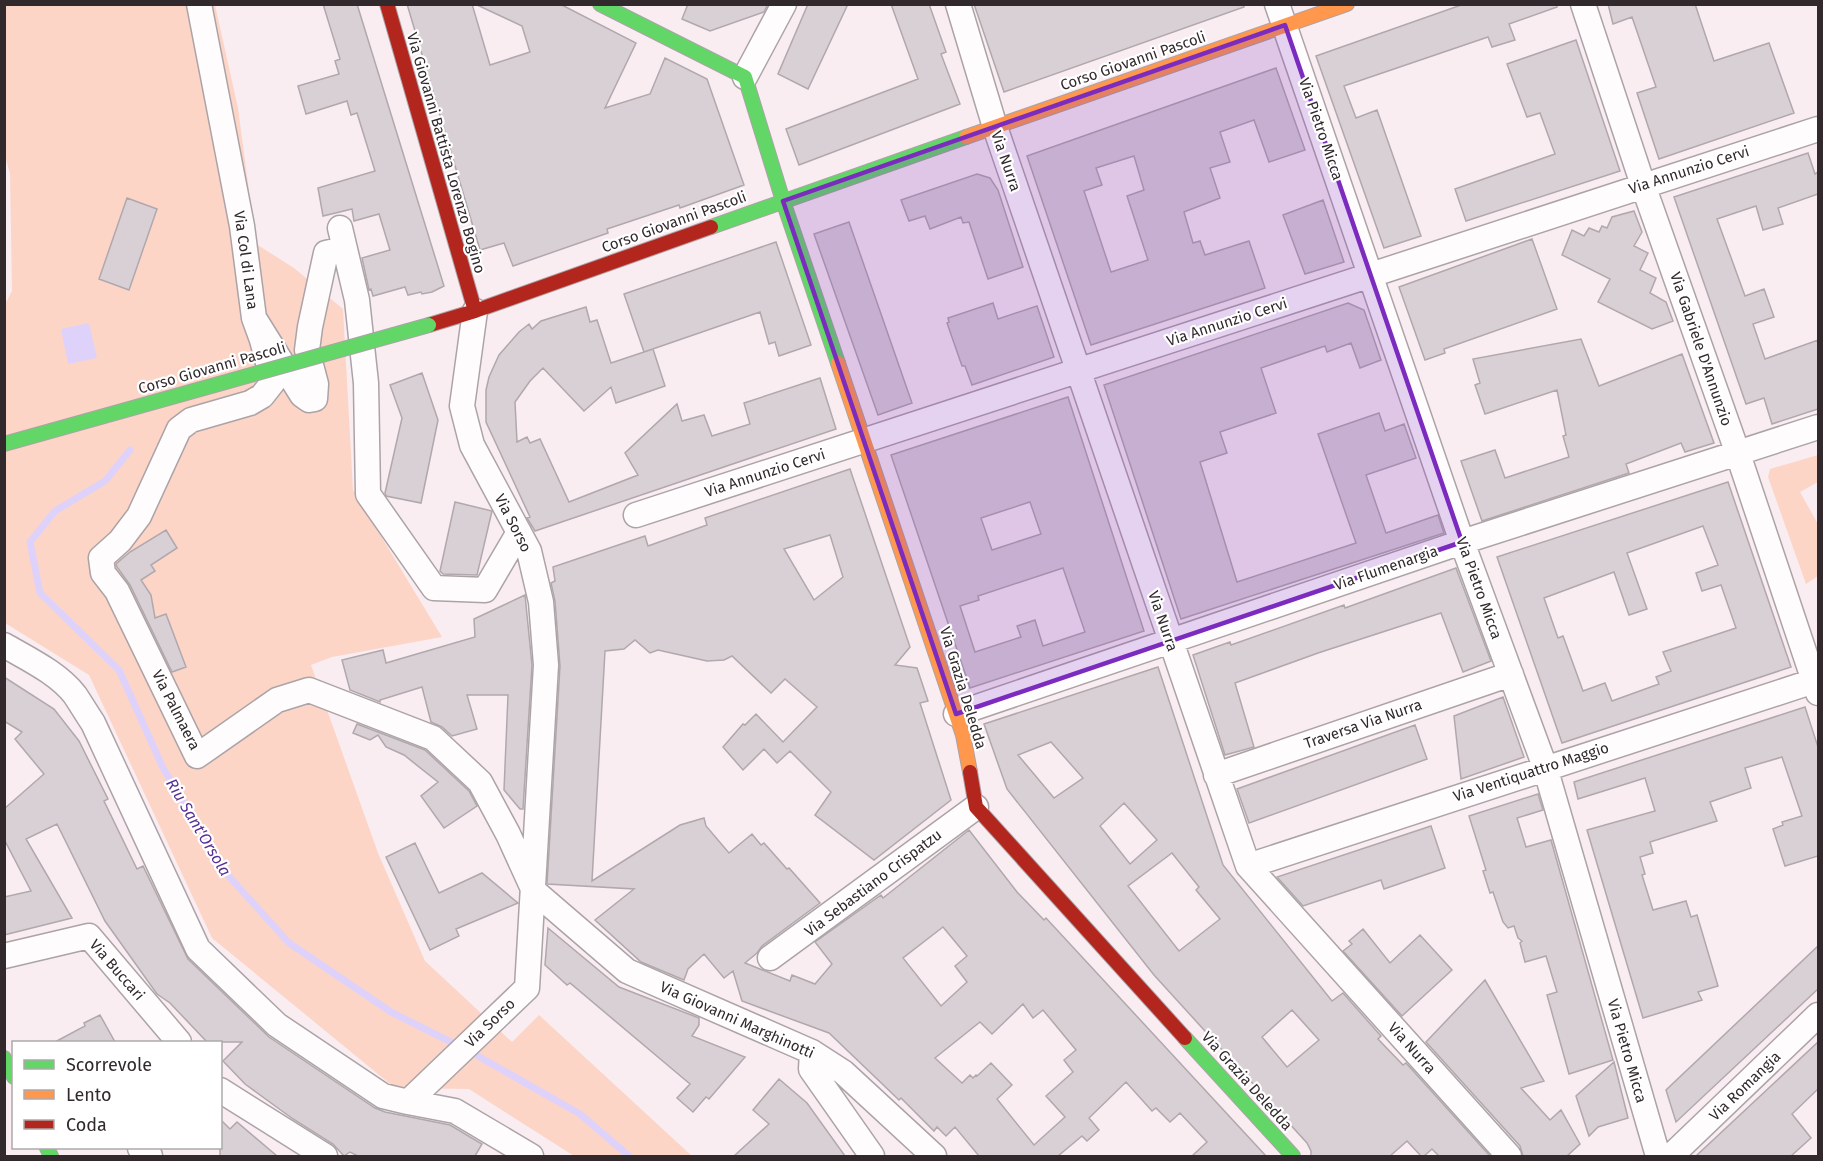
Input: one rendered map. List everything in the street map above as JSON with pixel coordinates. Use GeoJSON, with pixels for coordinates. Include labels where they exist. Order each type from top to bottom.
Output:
{"type":"FeatureCollection","features":[{"type":"Feature","properties":{"kind":"street","name":"Via Col di Lana"},"geometry":{"type":"LineString","coordinates":[[199,4],[242,226],[254,318],[302,395],[309,400],[315,399],[316,384],[307,350],[310,327],[326,253],[342,238],[357,300],[366,382],[368,494],[434,588],[485,590],[519,532]]}},
{"type":"Feature","properties":{"kind":"street","name":"Via Giovanni Battista Lorenzo Bogino"},"geometry":{"type":"LineString","coordinates":[[387,4],[475,311]]}},
{"type":"Feature","properties":{"kind":"street"},"geometry":{"type":"LineString","coordinates":[[600,4],[745,77],[784,4]]}},
{"type":"Feature","properties":{"kind":"street","name":"Via Nurra"},"geometry":{"type":"LineString","coordinates":[[958,4],[995,127],[1248,866],[1509,1156]]}},
{"type":"Feature","properties":{"kind":"street","name":"Corso Giovanni Pascoli"},"geometry":{"type":"LineString","coordinates":[[4,444],[475,311],[995,127],[1281,15],[1347,4]]}},
{"type":"Feature","properties":{"kind":"street","name":"Via Gabriele D'Annunzio"},"geometry":{"type":"LineString","coordinates":[[1583,4],[1816,687]]}},
{"type":"Feature","properties":{"kind":"street","name":"Via Pietro Micca"},"geometry":{"type":"LineString","coordinates":[[1281,15],[1462,542],[1545,767],[1658,1156]]}},
{"type":"Feature","properties":{"kind":"street","name":"Via Grazia Deledda"},"geometry":{"type":"LineString","coordinates":[[745,77],[783,201],[963,735],[976,807],[1293,1156]]}},
{"type":"Feature","properties":{"kind":"street","name":"Via Annunzio Cervi"},"geometry":{"type":"LineString","coordinates":[[636,515],[1371,276],[1643,184],[1818,129]]}},
{"type":"Feature","properties":{"kind":"street","name":"Via Sorso"},"geometry":{"type":"LineString","coordinates":[[408,1102],[527,988],[546,665],[542,602],[530,551],[472,445],[462,406],[475,311]]}},
{"type":"Feature","properties":{"kind":"street","name":"Via Palmaera"},"geometry":{"type":"LineString","coordinates":[[254,318],[273,382],[262,396],[250,403],[192,420],[179,429],[139,516],[120,541],[101,558],[103,573],[117,591],[197,756],[277,700],[309,690],[412,729],[433,738],[480,782],[508,834],[534,891]]}},
{"type":"Feature","properties":{"kind":"street","name":"Via Flumenargia"},"geometry":{"type":"LineString","coordinates":[[956,714],[1462,542],[1818,427]]}},
{"type":"Feature","properties":{"kind":"street"},"geometry":{"type":"LineString","coordinates":[[4,645],[52,674],[74,693],[87,713],[198,950],[277,1025],[382,1096],[455,1111],[531,1156]]}},
{"type":"Feature","properties":{"kind":"street","name":"Traversa Via Nurra"},"geometry":{"type":"LineString","coordinates":[[1216,775],[1511,674]]}},
{"type":"Feature","properties":{"kind":"street","name":"Via Ventiquattro Maggio"},"geometry":{"type":"LineString","coordinates":[[1248,866],[1545,767],[1816,687]]}},
{"type":"Feature","properties":{"kind":"street","name":"Via Sebastiano Crispatzu"},"geometry":{"type":"LineString","coordinates":[[770,958],[976,807]]}},
{"type":"Feature","properties":{"kind":"street","name":"Via Giovanni Marghinotti"},"geometry":{"type":"LineString","coordinates":[[534,891],[627,971],[812,1052],[843,1072],[934,1156]]}},
{"type":"Feature","properties":{"kind":"street","name":"Via Buccari"},"geometry":{"type":"LineString","coordinates":[[4,956],[89,936],[178,1041]]}},
{"type":"Feature","properties":{"kind":"street","name":"Via Romangia"},"geometry":{"type":"LineString","coordinates":[[1671,1156],[1818,1015]]}},
{"type":"Feature","properties":{"kind":"street"},"geometry":{"type":"LineString","coordinates":[[812,1052],[811,1069],[872,1156]]}},
{"type":"Feature","properties":{"kind":"street"},"geometry":{"type":"LineString","coordinates":[[4,1058],[12,1073]]}},
{"type":"Feature","properties":{"kind":"street"},"geometry":{"type":"LineString","coordinates":[[222,1091],[324,1156]]}},
{"type":"Feature","properties":{"kind":"highlighted area"},"geometry":{"type":"Polygon","coordinates":[[[1285,25],[1462,542],[956,714],[783,201],[1285,25]]]}},
{"type":"Feature","properties":{"kind":"shaded area"},"geometry":{"type":"Polygon","coordinates":[[[5,5],[215,5],[238,108],[256,244],[294,268],[343,309],[353,490],[442,637],[332,657],[311,665],[378,853],[425,961],[512,1042],[539,1015],[692,1156],[574,1156],[469,1089],[395,1088],[212,938],[89,675],[5,623],[4,306],[12,291],[10,174],[4,152],[5,5]]]}},
{"type":"Feature","properties":{"kind":"shaded area"},"geometry":{"type":"Polygon","coordinates":[[[89,323],[97,358],[68,364],[61,329],[89,323]]]}},
{"type":"Feature","properties":{"kind":"shaded area"},"geometry":{"type":"Polygon","coordinates":[[[1818,455],[1818,482],[1800,492],[1818,524],[1818,576],[1806,584],[1768,477],[1770,469],[1818,455]]]}},
{"type":"Feature","properties":{"kind":"building"},"geometry":{"type":"Polygon","coordinates":[[[323,4],[357,4],[444,286],[432,292],[408,295],[405,287],[373,296],[371,289],[369,290],[362,258],[390,250],[379,214],[354,221],[352,209],[323,216],[318,188],[375,171],[357,113],[351,115],[347,101],[306,114],[298,86],[339,74],[335,61],[340,59],[323,4]]]}},
{"type":"Feature","properties":{"kind":"building"},"geometry":{"type":"Polygon","coordinates":[[[407,4],[472,4],[490,65],[530,52],[522,26],[475,4],[560,4],[636,43],[605,108],[650,94],[665,58],[707,79],[744,185],[680,208],[679,205],[607,229],[608,233],[513,266],[504,243],[480,250],[407,4]]]}},
{"type":"Feature","properties":{"kind":"building"},"geometry":{"type":"Polygon","coordinates":[[[688,4],[768,4],[764,12],[710,31],[682,19],[688,4]]]}},
{"type":"Feature","properties":{"kind":"building"},"geometry":{"type":"Polygon","coordinates":[[[808,4],[848,4],[808,89],[778,74],[808,4]]]}},
{"type":"Feature","properties":{"kind":"building"},"geometry":{"type":"Polygon","coordinates":[[[891,4],[929,4],[946,52],[941,54],[960,104],[799,165],[786,129],[918,79],[891,4]]]}},
{"type":"Feature","properties":{"kind":"building"},"geometry":{"type":"Polygon","coordinates":[[[974,4],[1244,4],[1244,7],[1004,92],[974,4]]]}},
{"type":"Feature","properties":{"kind":"building"},"geometry":{"type":"Polygon","coordinates":[[[1464,4],[1556,4],[1557,7],[1509,24],[1515,40],[1492,47],[1488,37],[1344,86],[1356,118],[1377,110],[1421,236],[1384,248],[1316,56],[1464,4]]]}},
{"type":"Feature","properties":{"kind":"building"},"geometry":{"type":"Polygon","coordinates":[[[1608,4],[1695,4],[1714,61],[1769,43],[1794,113],[1659,159],[1637,93],[1656,87],[1632,17],[1613,24],[1608,4]]]}},
{"type":"Feature","properties":{"kind":"building"},"geometry":{"type":"Polygon","coordinates":[[[1576,40],[1620,171],[1466,221],[1455,189],[1555,154],[1540,113],[1527,117],[1507,64],[1576,40]]]}},
{"type":"Feature","properties":{"kind":"building"},"geometry":{"type":"Polygon","coordinates":[[[1276,68],[1305,150],[1269,162],[1254,120],[1220,132],[1230,162],[1210,168],[1220,198],[1184,212],[1193,243],[1200,241],[1205,255],[1249,241],[1265,288],[1091,345],[1027,156],[1276,68]],[[1134,156],[1096,168],[1102,185],[1084,191],[1111,272],[1148,260],[1127,196],[1144,190],[1134,156]]]}},
{"type":"Feature","properties":{"kind":"building"},"geometry":{"type":"Polygon","coordinates":[[[1808,153],[1815,174],[1818,172],[1818,194],[1778,208],[1783,224],[1763,230],[1756,206],[1717,219],[1745,296],[1764,289],[1774,317],[1753,324],[1765,359],[1818,340],[1818,409],[1772,424],[1764,398],[1746,404],[1674,197],[1808,153]]]}},
{"type":"Feature","properties":{"kind":"building"},"geometry":{"type":"Polygon","coordinates":[[[977,174],[990,178],[998,190],[1023,267],[988,279],[969,222],[963,223],[961,217],[930,229],[925,216],[909,221],[901,200],[977,174]]]}},
{"type":"Feature","properties":{"kind":"building"},"geometry":{"type":"Polygon","coordinates":[[[127,198],[157,209],[129,290],[99,279],[127,198]]]}},
{"type":"Feature","properties":{"kind":"building"},"geometry":{"type":"Polygon","coordinates":[[[1323,200],[1344,262],[1305,274],[1283,215],[1323,200]]]}},
{"type":"Feature","properties":{"kind":"building"},"geometry":{"type":"Polygon","coordinates":[[[1634,211],[1642,232],[1634,246],[1648,253],[1640,270],[1656,278],[1650,293],[1666,302],[1673,321],[1652,329],[1598,302],[1610,279],[1562,255],[1572,230],[1584,236],[1589,228],[1599,232],[1602,226],[1607,228],[1612,217],[1634,211]]]}},
{"type":"Feature","properties":{"kind":"building"},"geometry":{"type":"Polygon","coordinates":[[[849,222],[912,403],[878,415],[814,234],[849,222]]]}},
{"type":"Feature","properties":{"kind":"building"},"geometry":{"type":"Polygon","coordinates":[[[1532,239],[1557,309],[1444,349],[1445,353],[1425,360],[1399,287],[1532,239]]]}},
{"type":"Feature","properties":{"kind":"building"},"geometry":{"type":"Polygon","coordinates":[[[776,242],[811,345],[779,356],[775,342],[769,344],[760,312],[644,352],[624,294],[776,242]]]}},
{"type":"Feature","properties":{"kind":"building"},"geometry":{"type":"Polygon","coordinates":[[[993,303],[998,319],[1037,306],[1054,357],[972,385],[965,366],[962,366],[947,323],[948,318],[993,303]]]}},
{"type":"Feature","properties":{"kind":"building"},"geometry":{"type":"Polygon","coordinates":[[[1348,303],[1364,310],[1381,360],[1360,368],[1351,343],[1327,352],[1325,346],[1261,368],[1276,413],[1220,432],[1227,453],[1200,462],[1237,582],[1356,543],[1318,434],[1379,413],[1385,431],[1404,424],[1416,458],[1366,475],[1386,533],[1438,515],[1444,533],[1181,619],[1104,385],[1348,303]]]}},
{"type":"Feature","properties":{"kind":"building"},"geometry":{"type":"Polygon","coordinates":[[[586,307],[590,322],[597,320],[611,363],[653,349],[665,386],[616,403],[611,387],[584,411],[543,368],[530,381],[515,402],[517,442],[527,437],[530,443],[540,439],[569,502],[638,475],[625,453],[677,404],[682,421],[704,415],[712,436],[750,424],[744,403],[820,378],[836,429],[535,531],[527,518],[530,517],[486,422],[486,390],[499,355],[519,332],[529,324],[532,329],[541,321],[586,307]]]}},
{"type":"Feature","properties":{"kind":"building"},"geometry":{"type":"Polygon","coordinates":[[[1581,339],[1599,386],[1682,354],[1714,443],[1685,452],[1681,443],[1626,464],[1629,473],[1482,521],[1461,461],[1495,450],[1505,478],[1569,457],[1563,436],[1566,435],[1557,390],[1485,414],[1475,385],[1480,383],[1473,359],[1581,339]]]}},
{"type":"Feature","properties":{"kind":"building"},"geometry":{"type":"Polygon","coordinates":[[[422,373],[438,420],[421,503],[386,496],[385,493],[402,418],[390,385],[422,373]]]}},
{"type":"Feature","properties":{"kind":"building"},"geometry":{"type":"Polygon","coordinates":[[[1068,397],[1144,631],[970,688],[891,455],[1068,397]],[[1030,502],[981,518],[992,550],[1041,534],[1030,502]],[[1063,568],[978,596],[979,600],[960,606],[975,652],[1021,637],[1017,626],[1035,620],[1043,646],[1085,632],[1063,568]]]}},
{"type":"Feature","properties":{"kind":"building"},"geometry":{"type":"Polygon","coordinates":[[[850,469],[910,647],[895,665],[917,668],[928,701],[920,703],[951,800],[874,860],[815,815],[831,792],[790,751],[777,763],[764,749],[743,770],[723,747],[743,724],[745,725],[756,714],[783,742],[817,707],[785,679],[771,693],[732,656],[724,660],[707,661],[658,650],[650,653],[635,640],[624,649],[605,651],[592,881],[680,825],[704,818],[706,826],[729,853],[752,834],[761,845],[764,843],[787,869],[789,868],[820,903],[762,946],[745,963],[790,981],[792,975],[815,984],[832,964],[815,942],[881,895],[883,898],[969,830],[1017,892],[1044,920],[1046,918],[1266,1156],[1192,1156],[1207,1142],[1180,1113],[1170,1122],[1156,1108],[1152,1111],[1126,1082],[1089,1118],[1099,1130],[1087,1141],[1082,1136],[1058,1156],[979,1156],[955,1127],[946,1136],[937,1127],[934,1131],[829,1033],[742,1001],[733,971],[724,978],[704,954],[688,969],[684,980],[641,962],[595,920],[634,889],[547,884],[560,666],[555,601],[551,583],[555,581],[553,567],[645,536],[648,546],[707,525],[705,518],[850,469]],[[830,535],[784,549],[814,600],[843,577],[830,535]],[[943,927],[903,958],[941,1006],[967,982],[955,966],[967,956],[943,927]],[[1023,1004],[992,1034],[980,1022],[935,1058],[962,1083],[970,1075],[973,1078],[977,1076],[991,1063],[1012,1085],[997,1099],[1034,1145],[1065,1117],[1046,1096],[1073,1072],[1064,1060],[1076,1050],[1043,1010],[1033,1018],[1023,1004]]]}},
{"type":"Feature","properties":{"kind":"building"},"geometry":{"type":"Polygon","coordinates":[[[1728,482],[1791,667],[1562,743],[1497,557],[1728,482]],[[1703,526],[1627,553],[1647,609],[1629,615],[1614,572],[1544,598],[1558,638],[1563,636],[1583,691],[1605,683],[1612,701],[1659,684],[1656,677],[1671,671],[1663,652],[1736,628],[1721,585],[1702,591],[1696,573],[1718,565],[1703,526]]]}},
{"type":"Feature","properties":{"kind":"building"},"geometry":{"type":"Polygon","coordinates":[[[455,502],[492,511],[477,575],[443,574],[440,571],[455,502]]]}},
{"type":"Feature","properties":{"kind":"building"},"geometry":{"type":"Polygon","coordinates":[[[166,530],[177,548],[151,565],[155,571],[141,580],[151,595],[155,618],[166,614],[186,667],[172,672],[130,585],[116,564],[130,552],[166,530]]]}},
{"type":"Feature","properties":{"kind":"building"},"geometry":{"type":"Polygon","coordinates":[[[1456,568],[1491,661],[1463,672],[1441,613],[1318,653],[1235,683],[1254,747],[1225,755],[1193,655],[1230,642],[1231,645],[1344,605],[1345,608],[1456,568]]]}},
{"type":"Feature","properties":{"kind":"building"},"geometry":{"type":"Polygon","coordinates":[[[525,595],[532,665],[523,809],[520,809],[504,790],[508,695],[467,695],[477,729],[452,736],[442,727],[431,722],[422,687],[380,700],[380,702],[350,690],[342,660],[383,650],[386,663],[475,637],[474,619],[525,595]]]}},
{"type":"Feature","properties":{"kind":"building"},"geometry":{"type":"Polygon","coordinates":[[[1158,667],[1223,865],[1332,1001],[1343,993],[1381,1036],[1378,1039],[1403,1065],[1406,1063],[1490,1156],[1439,1156],[1432,1149],[1421,1156],[1407,1141],[1390,1156],[1311,1156],[1307,1143],[1154,975],[1007,789],[984,724],[1158,667]],[[1051,742],[1018,755],[1054,798],[1083,778],[1051,742]],[[1124,803],[1100,826],[1130,864],[1157,840],[1124,803]],[[1172,853],[1128,886],[1179,951],[1220,919],[1196,890],[1199,887],[1172,853]],[[1292,1010],[1262,1037],[1287,1067],[1319,1040],[1292,1010]]]}},
{"type":"Feature","properties":{"kind":"building"},"geometry":{"type":"Polygon","coordinates":[[[4,677],[54,709],[79,741],[108,799],[104,801],[137,869],[143,866],[188,959],[269,1037],[375,1108],[450,1125],[482,1144],[475,1156],[358,1156],[350,1152],[344,1156],[333,1144],[293,1119],[245,1084],[223,1061],[242,1042],[206,1041],[170,1003],[157,994],[105,921],[57,824],[26,839],[72,918],[4,935],[4,897],[31,891],[4,839],[4,809],[44,774],[15,739],[22,732],[4,721],[4,677]]]}},
{"type":"Feature","properties":{"kind":"building"},"geometry":{"type":"Polygon","coordinates":[[[1503,697],[1524,757],[1461,779],[1454,716],[1503,697]]]}},
{"type":"Feature","properties":{"kind":"building"},"geometry":{"type":"Polygon","coordinates":[[[1805,707],[1818,747],[1818,856],[1785,866],[1773,829],[1783,825],[1782,822],[1802,816],[1782,757],[1745,768],[1751,788],[1710,802],[1717,821],[1650,842],[1653,853],[1640,857],[1645,874],[1642,875],[1653,910],[1686,901],[1691,917],[1697,915],[1718,986],[1698,992],[1702,1000],[1643,1018],[1587,830],[1655,811],[1645,778],[1578,799],[1574,782],[1805,707]]]}},
{"type":"Feature","properties":{"kind":"building"},"geometry":{"type":"Polygon","coordinates":[[[357,724],[425,750],[469,791],[477,806],[444,828],[421,796],[438,782],[404,755],[386,747],[378,735],[370,740],[353,733],[357,724]]]}},
{"type":"Feature","properties":{"kind":"building"},"geometry":{"type":"Polygon","coordinates":[[[1415,725],[1427,759],[1249,823],[1237,789],[1415,725]]]}},
{"type":"Feature","properties":{"kind":"building"},"geometry":{"type":"Polygon","coordinates":[[[1538,794],[1543,810],[1517,818],[1526,847],[1551,840],[1613,1060],[1569,1074],[1547,995],[1557,992],[1546,956],[1525,962],[1520,943],[1522,941],[1518,938],[1514,926],[1508,928],[1503,922],[1493,892],[1490,893],[1483,871],[1486,870],[1469,816],[1538,794]]]}},
{"type":"Feature","properties":{"kind":"building"},"geometry":{"type":"Polygon","coordinates":[[[1431,826],[1445,868],[1384,889],[1381,880],[1303,906],[1277,877],[1431,826]]]}},
{"type":"Feature","properties":{"kind":"building"},"geometry":{"type":"Polygon","coordinates":[[[415,843],[439,893],[482,873],[518,903],[456,929],[459,936],[430,950],[386,857],[415,843]]]}},
{"type":"Feature","properties":{"kind":"building"},"geometry":{"type":"Polygon","coordinates":[[[548,928],[619,987],[699,1018],[699,1025],[692,1036],[745,1057],[709,1099],[706,1097],[693,1112],[677,1098],[690,1084],[570,983],[567,985],[545,965],[548,928]]]}},
{"type":"Feature","properties":{"kind":"building"},"geometry":{"type":"Polygon","coordinates":[[[1363,929],[1390,963],[1420,935],[1452,970],[1402,1016],[1343,951],[1352,944],[1349,941],[1363,929]]]}},
{"type":"Feature","properties":{"kind":"building"},"geometry":{"type":"Polygon","coordinates":[[[1818,946],[1818,989],[1676,1122],[1666,1090],[1818,946]]]}},
{"type":"Feature","properties":{"kind":"building"},"geometry":{"type":"Polygon","coordinates":[[[1485,980],[1544,1081],[1521,1088],[1550,1120],[1561,1110],[1580,1144],[1567,1156],[1523,1156],[1520,1146],[1426,1042],[1485,980]]]}},
{"type":"Feature","properties":{"kind":"building"},"geometry":{"type":"Polygon","coordinates":[[[100,1015],[114,1041],[57,1041],[85,1026],[84,1023],[100,1015]]]}},
{"type":"Feature","properties":{"kind":"building"},"geometry":{"type":"Polygon","coordinates":[[[1818,1042],[1818,1089],[1792,1114],[1811,1138],[1791,1156],[1696,1156],[1818,1042]]]}},
{"type":"Feature","properties":{"kind":"building"},"geometry":{"type":"Polygon","coordinates":[[[1614,1062],[1628,1118],[1598,1127],[1589,1136],[1576,1096],[1614,1062]]]}},
{"type":"Feature","properties":{"kind":"building"},"geometry":{"type":"Polygon","coordinates":[[[779,1079],[807,1103],[845,1156],[734,1156],[769,1124],[753,1110],[779,1079]]]}},
{"type":"Feature","properties":{"kind":"building"},"geometry":{"type":"Polygon","coordinates":[[[222,1121],[230,1129],[237,1122],[277,1156],[220,1156],[222,1121]]]}},
{"type":"Feature","properties":{"kind":"waterway","name":"Riu Sant'Orsola"},"geometry":{"type":"LineString","coordinates":[[130,450],[105,481],[55,511],[30,542],[40,593],[119,670],[163,768],[225,872],[289,943],[391,1012],[459,1046]]}},
{"type":"Feature","properties":{"kind":"waterway","name":"Riu Sant'Orsola"},"geometry":{"type":"LineString","coordinates":[[469,1051],[580,1114],[629,1156]]}},
{"type":"Feature","properties":{"kind":"traffic: fast"},"geometry":{"type":"LineString","coordinates":[[600,4],[745,77],[783,201],[838,363]]}},
{"type":"Feature","properties":{"kind":"traffic: fast"},"geometry":{"type":"LineString","coordinates":[[711,227],[966,137]]}},
{"type":"Feature","properties":{"kind":"traffic: fast"},"geometry":{"type":"LineString","coordinates":[[4,444],[429,325]]}},
{"type":"Feature","properties":{"kind":"traffic: fast"},"geometry":{"type":"LineString","coordinates":[[1185,1038],[1293,1156]]}},
{"type":"Feature","properties":{"kind":"traffic: fast"},"geometry":{"type":"LineString","coordinates":[[4,1058],[12,1073]]}},
{"type":"Feature","properties":{"kind":"traffic: fast"},"geometry":{"type":"LineString","coordinates":[[48,1149],[51,1156]]}},
{"type":"Feature","properties":{"kind":"traffic: slow"},"geometry":{"type":"LineString","coordinates":[[966,137],[1347,4]]}},
{"type":"Feature","properties":{"kind":"traffic: slow"},"geometry":{"type":"LineString","coordinates":[[838,363],[963,735],[970,772]]}},
{"type":"Feature","properties":{"kind":"traffic: jam"},"geometry":{"type":"LineString","coordinates":[[387,4],[475,311]]}},
{"type":"Feature","properties":{"kind":"traffic: jam"},"geometry":{"type":"LineString","coordinates":[[429,325],[475,311],[711,227]]}},
{"type":"Feature","properties":{"kind":"traffic: jam"},"geometry":{"type":"LineString","coordinates":[[970,772],[976,807],[1185,1038]]}}]}
